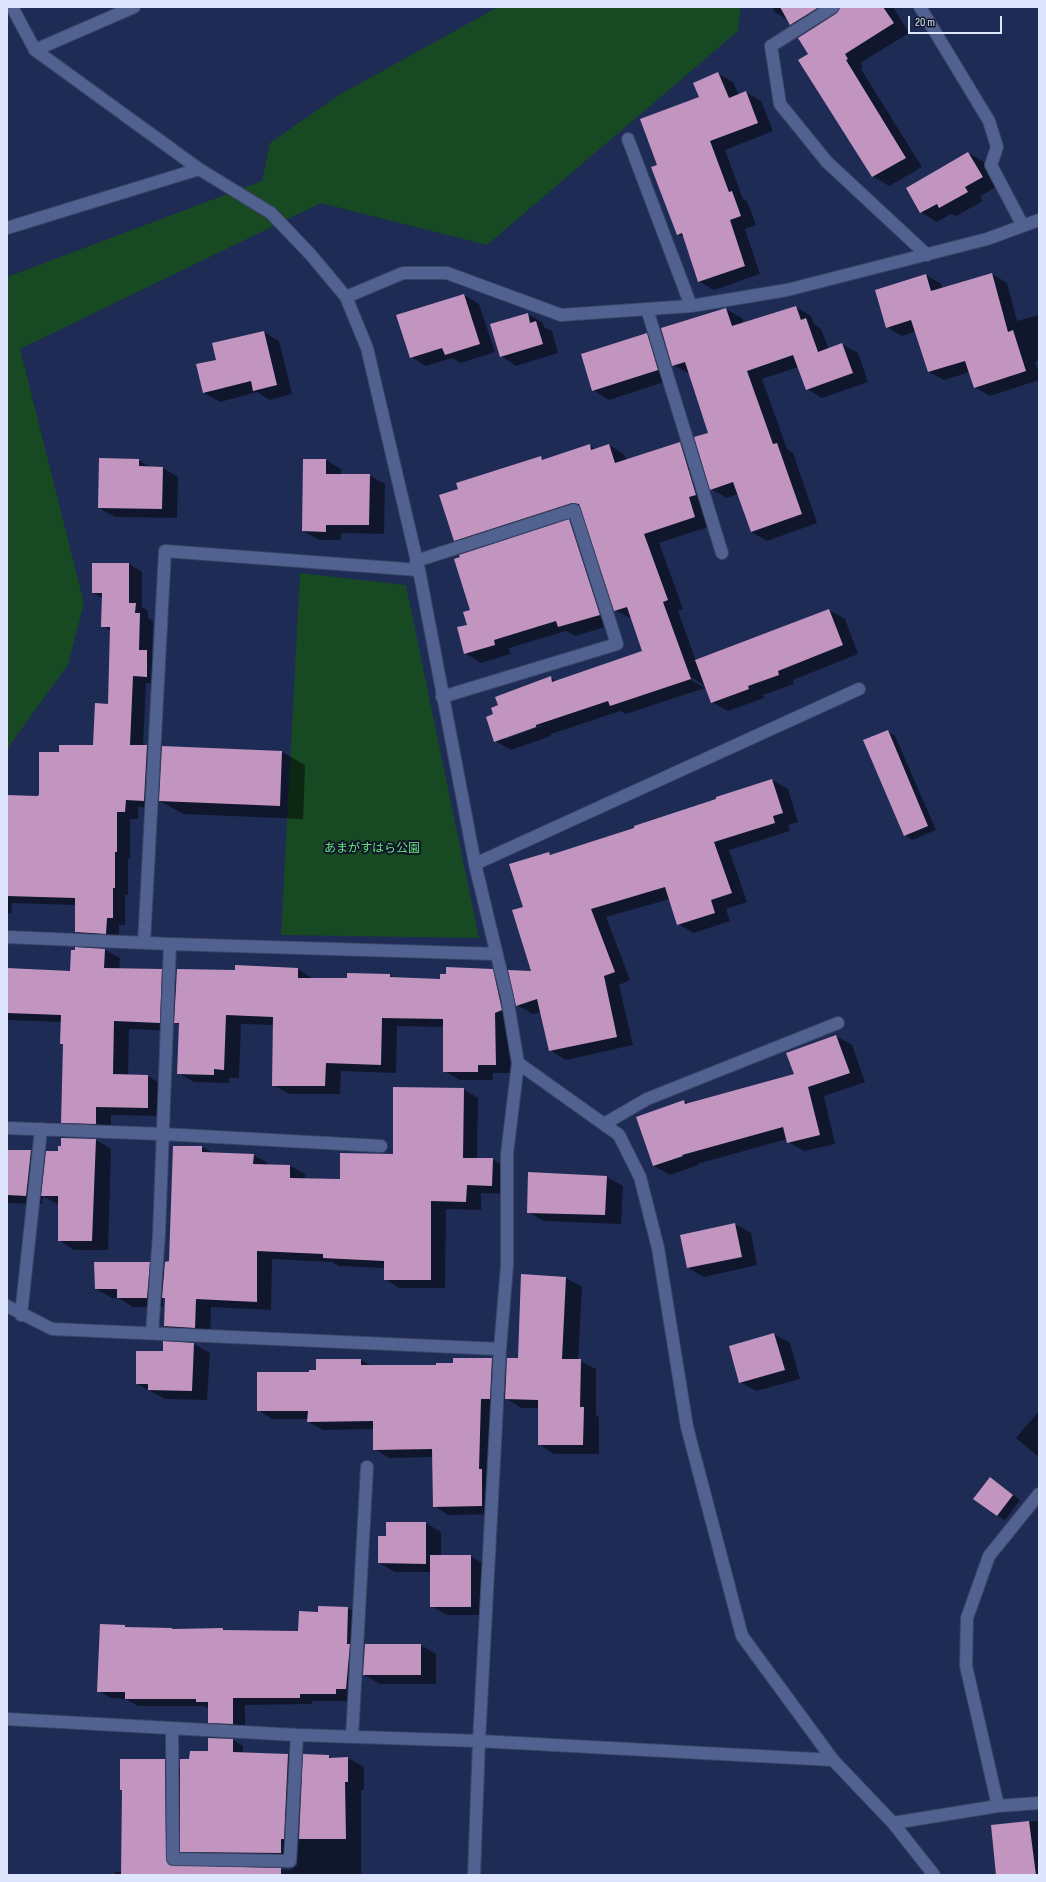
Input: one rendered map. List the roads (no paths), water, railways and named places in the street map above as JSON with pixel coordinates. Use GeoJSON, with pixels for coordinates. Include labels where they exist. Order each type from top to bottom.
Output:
{"type":"FeatureCollection","features":[{"type":"Feature","properties":{"kind":"street"},"geometry":{"type":"LineString","coordinates":[[12,7],[36,50],[199,169],[271,213],[311,255],[346,297],[367,348],[418,566],[475,864],[497,954],[518,1063],[507,1154],[507,1266],[500,1349],[479,1741],[474,1875]]}},
{"type":"Feature","properties":{"kind":"street"},"geometry":{"type":"LineString","coordinates":[[36,50],[134,7]]}},
{"type":"Feature","properties":{"kind":"street"},"geometry":{"type":"LineString","coordinates":[[833,7],[771,46],[780,104],[827,162],[927,255]]}},
{"type":"Feature","properties":{"kind":"street"},"geometry":{"type":"LineString","coordinates":[[920,7],[989,121],[997,147],[991,165],[1023,226]]}},
{"type":"Feature","properties":{"kind":"street"},"geometry":{"type":"LineString","coordinates":[[628,139],[691,306]]}},
{"type":"Feature","properties":{"kind":"street"},"geometry":{"type":"LineString","coordinates":[[7,228],[199,169]]}},
{"type":"Feature","properties":{"kind":"street"},"geometry":{"type":"LineString","coordinates":[[346,297],[403,273],[447,273],[561,315],[691,306],[787,290],[988,239],[1039,220]]}},
{"type":"Feature","properties":{"kind":"street"},"geometry":{"type":"LineString","coordinates":[[647,309],[722,553]]}},
{"type":"Feature","properties":{"kind":"street"},"geometry":{"type":"LineString","coordinates":[[144,943],[164,551],[418,566],[574,510],[616,644],[442,697]]}},
{"type":"Feature","properties":{"kind":"street"},"geometry":{"type":"LineString","coordinates":[[475,864],[859,689]]}},
{"type":"Feature","properties":{"kind":"street"},"geometry":{"type":"LineString","coordinates":[[7,937],[170,944],[497,954]]}},
{"type":"Feature","properties":{"kind":"street"},"geometry":{"type":"LineString","coordinates":[[152,1333],[159,1234],[170,944]]}},
{"type":"Feature","properties":{"kind":"street"},"geometry":{"type":"LineString","coordinates":[[604,1124],[647,1099],[838,1023]]}},
{"type":"Feature","properties":{"kind":"street"},"geometry":{"type":"LineString","coordinates":[[518,1063],[619,1135],[640,1177],[658,1248],[687,1427],[742,1636],[833,1760],[893,1823],[934,1875]]}},
{"type":"Feature","properties":{"kind":"street"},"geometry":{"type":"LineString","coordinates":[[7,1128],[162,1134],[381,1146]]}},
{"type":"Feature","properties":{"kind":"street"},"geometry":{"type":"LineString","coordinates":[[21,1315],[41,1129]]}},
{"type":"Feature","properties":{"kind":"street"},"geometry":{"type":"LineString","coordinates":[[7,1306],[21,1315],[52,1329],[500,1349]]}},
{"type":"Feature","properties":{"kind":"street"},"geometry":{"type":"LineString","coordinates":[[352,1737],[367,1468]]}},
{"type":"Feature","properties":{"kind":"street"},"geometry":{"type":"LineString","coordinates":[[998,1806],[966,1666],[967,1618],[989,1556],[1039,1494]]}},
{"type":"Feature","properties":{"kind":"street"},"geometry":{"type":"LineString","coordinates":[[7,1719],[296,1735],[479,1741],[833,1760]]}},
{"type":"Feature","properties":{"kind":"street"},"geometry":{"type":"LineString","coordinates":[[172,1728],[173,1859],[290,1861],[296,1735]]}},
{"type":"Feature","properties":{"kind":"street"},"geometry":{"type":"LineString","coordinates":[[893,1823],[998,1806],[1039,1803]]}},
{"type":"Feature","properties":{"kind":"park label","name":"あまがすはら公園"},"geometry":{"type":"Point","coordinates":[372,849]}}]}
